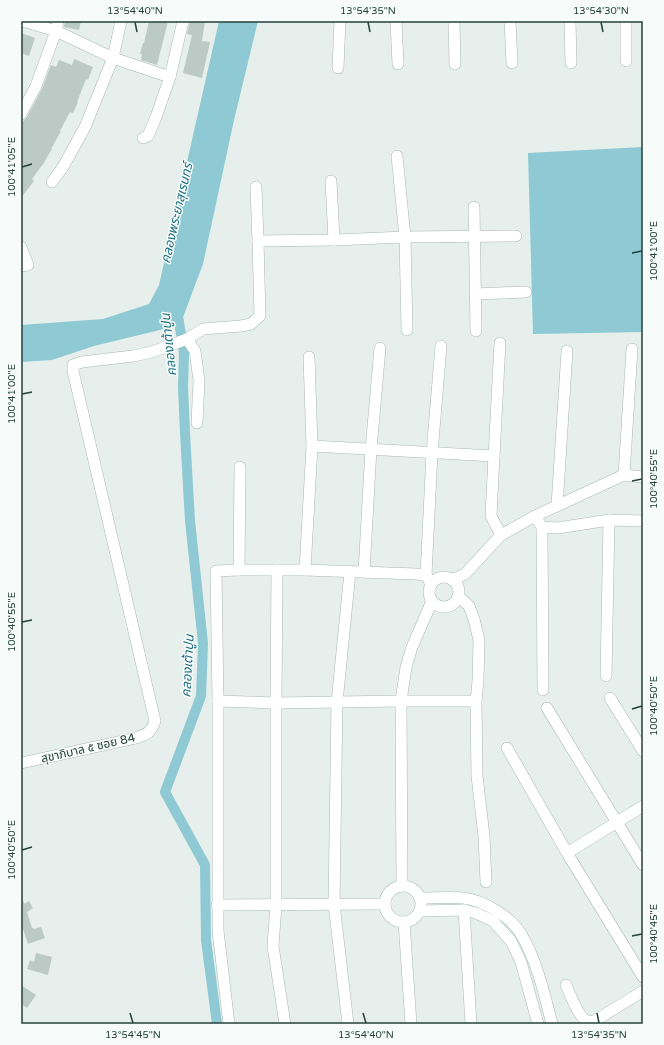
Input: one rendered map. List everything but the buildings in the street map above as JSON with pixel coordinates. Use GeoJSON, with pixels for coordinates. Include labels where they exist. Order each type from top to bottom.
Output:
{"type":"FeatureCollection","features":[{"type":"Feature","properties":{"kind":"street"},"geometry":{"type":"LineString","coordinates":[[23,21],[57,26],[113,58],[170,77]]}},
{"type":"Feature","properties":{"kind":"street"},"geometry":{"type":"LineString","coordinates":[[52,182],[85,127],[113,58],[120,21]]}},
{"type":"Feature","properties":{"kind":"street"},"geometry":{"type":"LineString","coordinates":[[143,138],[148,136],[170,77],[183,21]]}},
{"type":"Feature","properties":{"kind":"street"},"geometry":{"type":"LineString","coordinates":[[338,68],[340,21]]}},
{"type":"Feature","properties":{"kind":"street"},"geometry":{"type":"LineString","coordinates":[[396,21],[398,64]]}},
{"type":"Feature","properties":{"kind":"street"},"geometry":{"type":"LineString","coordinates":[[454,21],[455,64]]}},
{"type":"Feature","properties":{"kind":"street"},"geometry":{"type":"LineString","coordinates":[[510,21],[512,63]]}},
{"type":"Feature","properties":{"kind":"street"},"geometry":{"type":"LineString","coordinates":[[570,21],[571,63]]}},
{"type":"Feature","properties":{"kind":"street"},"geometry":{"type":"LineString","coordinates":[[626,21],[626,61]]}},
{"type":"Feature","properties":{"kind":"street"},"geometry":{"type":"LineString","coordinates":[[21,114],[36,86],[57,26]]}},
{"type":"Feature","properties":{"kind":"street"},"geometry":{"type":"LineString","coordinates":[[397,156],[404,237],[407,330]]}},
{"type":"Feature","properties":{"kind":"street"},"geometry":{"type":"LineString","coordinates":[[331,180],[334,240]]}},
{"type":"Feature","properties":{"kind":"street"},"geometry":{"type":"LineString","coordinates":[[197,423],[199,380],[195,351],[182,341],[203,329],[251,324],[260,316],[256,187]]}},
{"type":"Feature","properties":{"kind":"street"},"geometry":{"type":"LineString","coordinates":[[474,207],[476,331]]}},
{"type":"Feature","properties":{"kind":"street"},"geometry":{"type":"LineString","coordinates":[[258,241],[516,236]]}},
{"type":"Feature","properties":{"kind":"street"},"geometry":{"type":"LineString","coordinates":[[21,248],[28,265],[21,266]]}},
{"type":"Feature","properties":{"kind":"street"},"geometry":{"type":"LineString","coordinates":[[475,294],[526,292]]}},
{"type":"Feature","properties":{"kind":"street","name":"สุขาภิบาล ๕ ซอย 84"},"geometry":{"type":"LineString","coordinates":[[21,763],[136,738],[148,734],[153,728],[155,721],[73,371],[73,365],[82,362],[133,356],[152,352],[182,341]]}},
{"type":"Feature","properties":{"kind":"street"},"geometry":{"type":"LineString","coordinates":[[500,343],[491,516],[501,535]]}},
{"type":"Feature","properties":{"kind":"street"},"geometry":{"type":"LineString","coordinates":[[229,1024],[219,945],[217,905],[218,701],[216,572],[240,570],[305,570],[416,574],[428,580],[443,577],[452,580],[458,587],[458,596],[453,604],[444,607],[435,605],[428,593],[428,580],[432,453],[441,346]]}},
{"type":"Feature","properties":{"kind":"street"},"geometry":{"type":"LineString","coordinates":[[364,572],[371,449],[380,348]]}},
{"type":"Feature","properties":{"kind":"street"},"geometry":{"type":"LineString","coordinates":[[624,475],[632,350]]}},
{"type":"Feature","properties":{"kind":"street"},"geometry":{"type":"LineString","coordinates":[[557,506],[567,351]]}},
{"type":"Feature","properties":{"kind":"street"},"geometry":{"type":"LineString","coordinates":[[305,570],[312,446],[309,357]]}},
{"type":"Feature","properties":{"kind":"street"},"geometry":{"type":"LineString","coordinates":[[312,446],[494,456]]}},
{"type":"Feature","properties":{"kind":"street"},"geometry":{"type":"LineString","coordinates":[[240,467],[240,570]]}},
{"type":"Feature","properties":{"kind":"street"},"geometry":{"type":"LineString","coordinates":[[452,580],[465,574],[501,535],[535,516],[624,475],[643,476]]}},
{"type":"Feature","properties":{"kind":"street"},"geometry":{"type":"LineString","coordinates":[[535,516],[542,527],[543,690]]}},
{"type":"Feature","properties":{"kind":"street"},"geometry":{"type":"LineString","coordinates":[[542,527],[558,528],[609,520],[643,521]]}},
{"type":"Feature","properties":{"kind":"street"},"geometry":{"type":"LineString","coordinates":[[606,676],[609,520]]}},
{"type":"Feature","properties":{"kind":"street"},"geometry":{"type":"LineString","coordinates":[[277,570],[276,905],[273,946],[284,1024]]}},
{"type":"Feature","properties":{"kind":"street"},"geometry":{"type":"LineString","coordinates":[[348,1024],[334,904],[337,702],[350,572]]}},
{"type":"Feature","properties":{"kind":"street"},"geometry":{"type":"LineString","coordinates":[[458,596],[469,606],[479,640],[476,701],[476,776],[484,836],[486,882]]}},
{"type":"Feature","properties":{"kind":"street"},"geometry":{"type":"LineString","coordinates":[[402,886],[401,701],[406,667],[412,647],[432,601]]}},
{"type":"Feature","properties":{"kind":"street"},"geometry":{"type":"LineString","coordinates":[[610,698],[643,751]]}},
{"type":"Feature","properties":{"kind":"street"},"geometry":{"type":"LineString","coordinates":[[218,701],[276,703],[476,701]]}},
{"type":"Feature","properties":{"kind":"street"},"geometry":{"type":"LineString","coordinates":[[547,708],[643,865]]}},
{"type":"Feature","properties":{"kind":"street"},"geometry":{"type":"LineString","coordinates":[[507,748],[567,853],[643,977]]}},
{"type":"Feature","properties":{"kind":"street"},"geometry":{"type":"LineString","coordinates":[[567,853],[643,806]]}},
{"type":"Feature","properties":{"kind":"street"},"geometry":{"type":"LineString","coordinates":[[402,886],[413,889],[420,898],[421,903],[420,911],[416,917],[412,920],[404,922],[396,921],[392,918],[386,910],[385,904],[388,894],[396,887],[402,886]]}},
{"type":"Feature","properties":{"kind":"street"},"geometry":{"type":"LineString","coordinates":[[420,898],[464,898],[481,903],[496,910],[507,919],[520,933],[530,953],[550,1019]]}},
{"type":"Feature","properties":{"kind":"street"},"geometry":{"type":"LineString","coordinates":[[217,905],[385,904]]}},
{"type":"Feature","properties":{"kind":"street"},"geometry":{"type":"LineString","coordinates":[[420,911],[464,910],[476,913],[493,921],[511,940],[521,962],[538,1024]]}},
{"type":"Feature","properties":{"kind":"street"},"geometry":{"type":"LineString","coordinates":[[464,910],[471,1024]]}},
{"type":"Feature","properties":{"kind":"street"},"geometry":{"type":"LineString","coordinates":[[404,922],[411,1024]]}},
{"type":"Feature","properties":{"kind":"street"},"geometry":{"type":"LineString","coordinates":[[566,986],[580,1014],[588,1022],[596,1020],[643,991]]}},
{"type":"Feature","properties":{"kind":"street"},"geometry":{"type":"LineString","coordinates":[[534,1012],[550,1019]]}},
{"type":"Feature","properties":{"kind":"water","name":"คลองพระยาสุเรนทร์"},"geometry":{"type":"Polygon","coordinates":[[[219,21],[258,21],[234,120],[203,264],[182,320],[168,328],[94,346],[52,360],[21,362],[21,325],[103,319],[149,304],[159,285],[219,21]]]}},
{"type":"Feature","properties":{"kind":"water"},"geometry":{"type":"Polygon","coordinates":[[[643,147],[643,332],[533,334],[528,153],[643,147]]]}},
{"type":"Feature","properties":{"kind":"waterway","name":"คลองเต้าปูน"},"geometry":{"type":"LineString","coordinates":[[177,310],[184,353],[183,387],[190,521],[203,643],[201,696],[165,792],[205,865],[206,940],[217,1024]]}}]}
